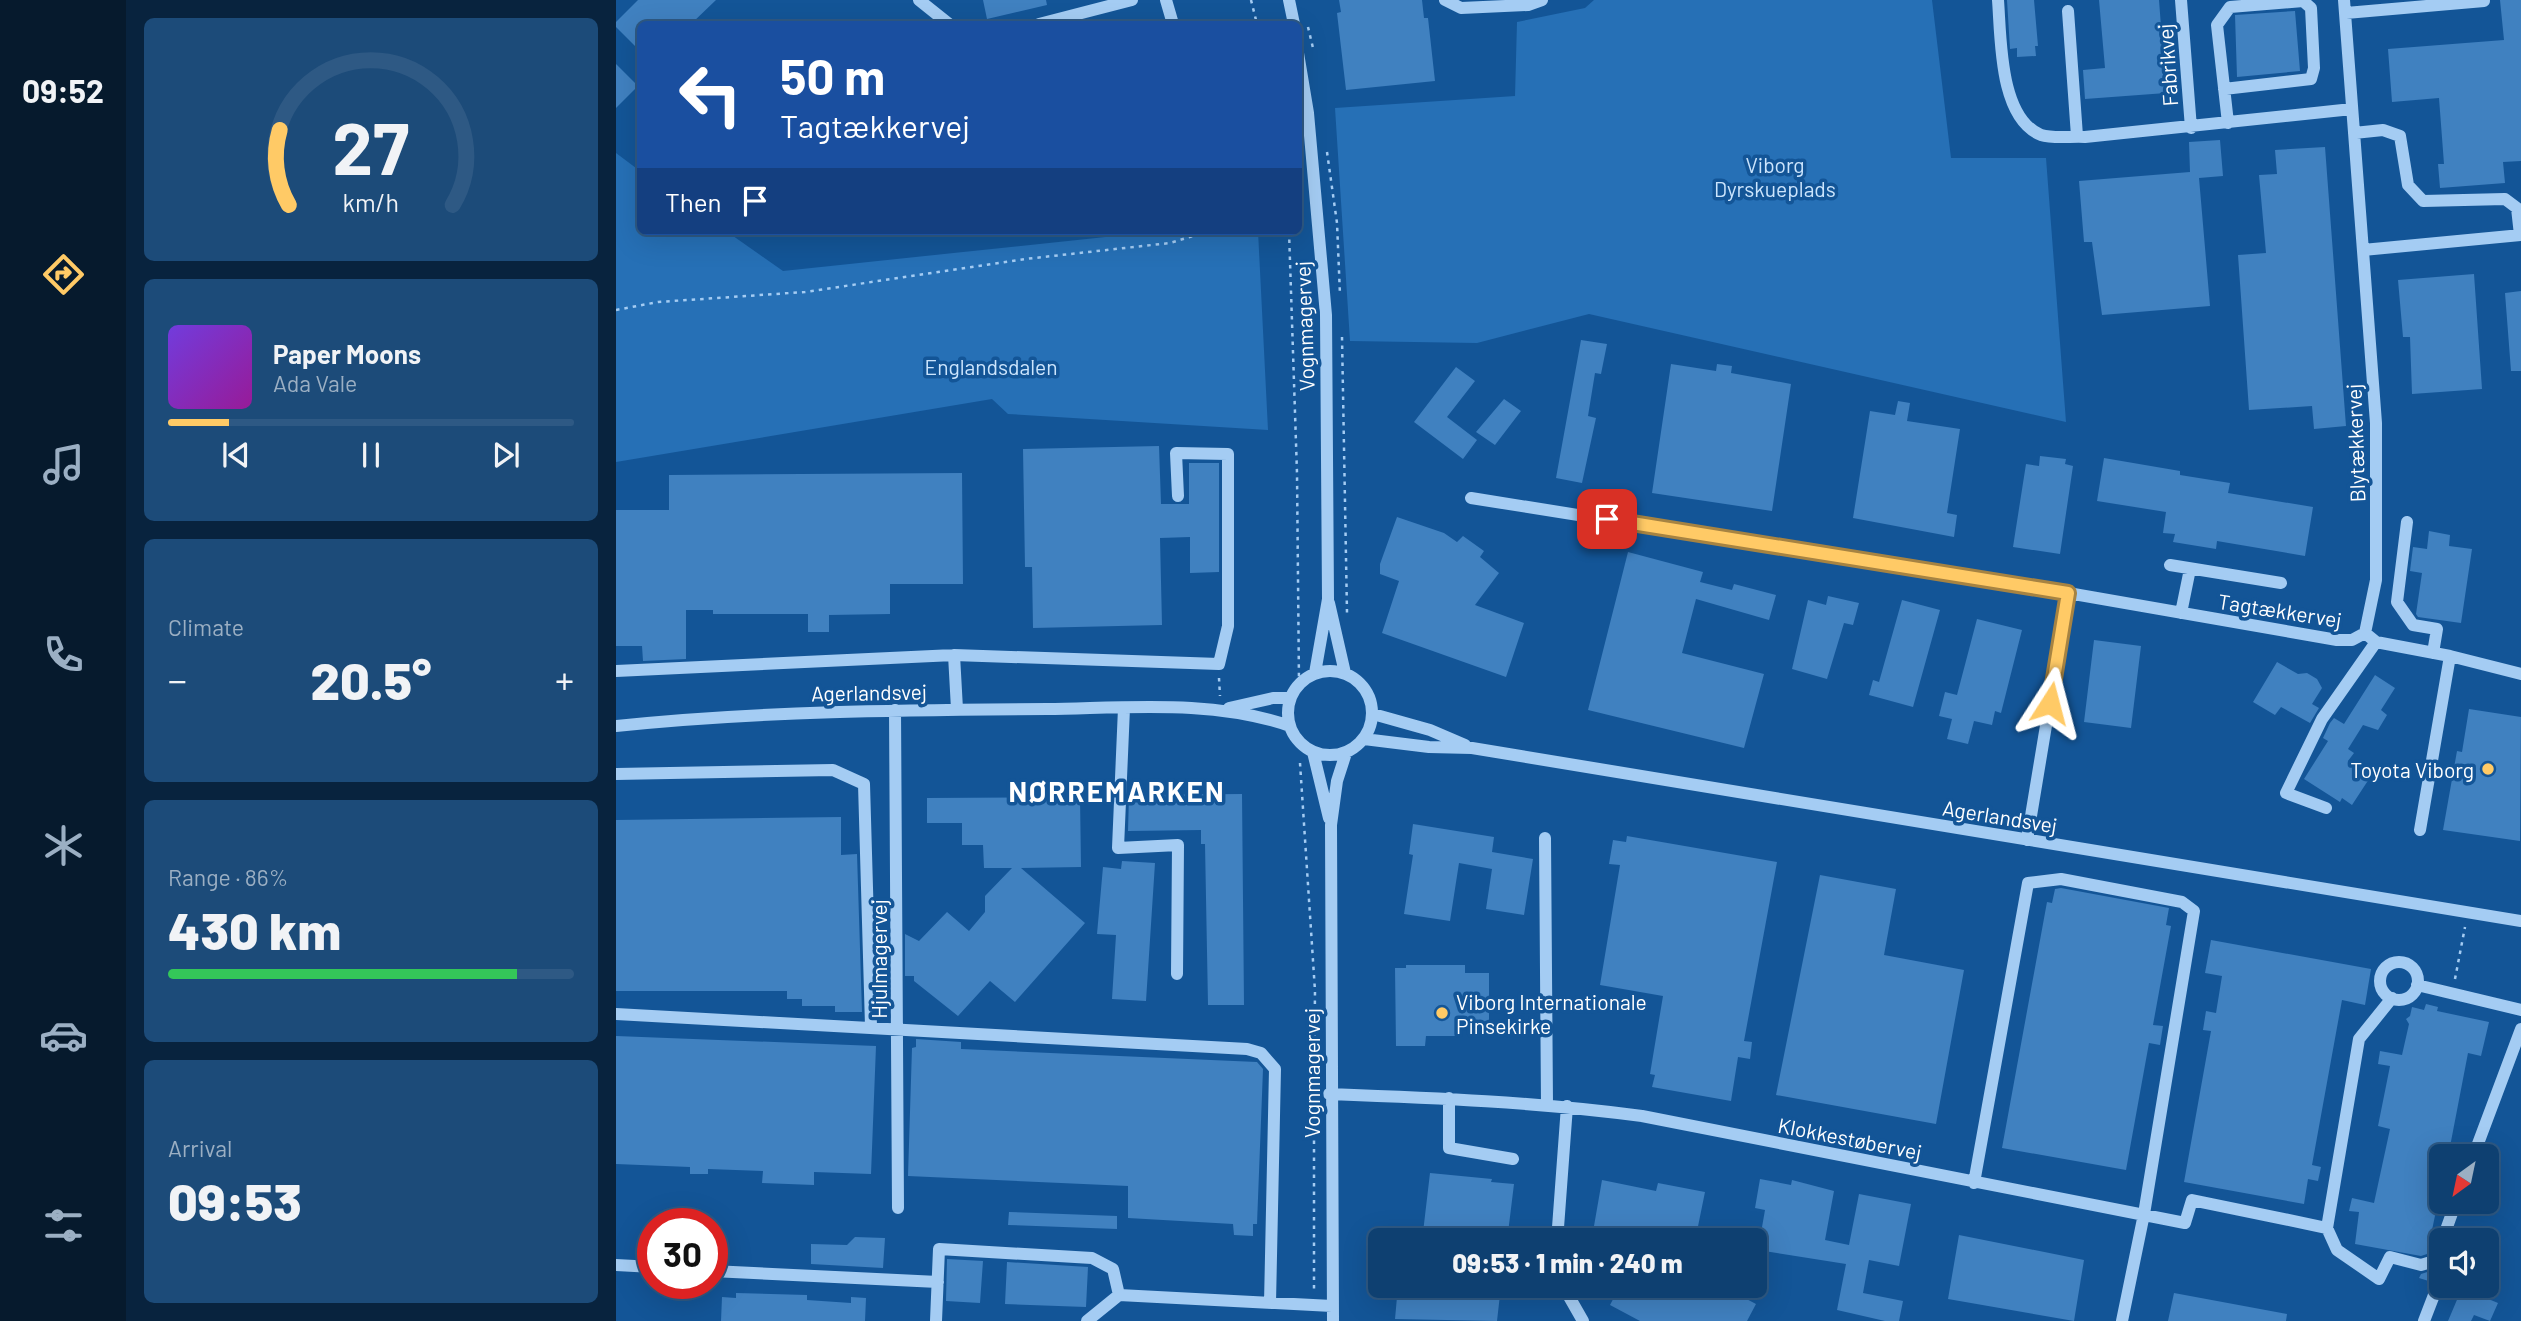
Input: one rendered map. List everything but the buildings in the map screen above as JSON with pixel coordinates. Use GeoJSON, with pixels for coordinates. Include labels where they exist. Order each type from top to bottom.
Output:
{"type":"FeatureCollection","features":[{"type":"Feature","properties":{"kind":"street"},"geometry":{"type":"LineString","coordinates":[[919,0],[945,21]]}},
{"type":"Feature","properties":{"kind":"street"},"geometry":{"type":"LineString","coordinates":[[1051,21],[1132,0]]}},
{"type":"Feature","properties":{"kind":"street"},"geometry":{"type":"LineString","coordinates":[[1166,0],[1172,21]]}},
{"type":"Feature","properties":{"kind":"street"},"geometry":{"type":"LineString","coordinates":[[1289,0],[1293,21]]}},
{"type":"Feature","properties":{"kind":"street"},"geometry":{"type":"LineString","coordinates":[[1445,0],[1461,8],[1528,5],[1542,0]]}},
{"type":"Feature","properties":{"kind":"street"},"geometry":{"type":"LineString","coordinates":[[1998,0],[2004,76],[2020,118],[2042,135],[2081,137],[2191,128],[2352,109]]}},
{"type":"Feature","properties":{"kind":"street","name":"Fabrikvej"},"geometry":{"type":"LineString","coordinates":[[2181,0],[2191,128]]}},
{"type":"Feature","properties":{"kind":"street"},"geometry":{"type":"LineString","coordinates":[[2224,89],[2311,79],[2314,68],[2311,8],[2303,1],[2230,7],[2217,25],[2224,89],[2228,124]]}},
{"type":"Feature","properties":{"kind":"street","name":"Blytækkervej"},"geometry":{"type":"LineString","coordinates":[[2365,633],[2376,580],[2376,424],[2345,6],[2484,1]]}},
{"type":"Feature","properties":{"kind":"street"},"geometry":{"type":"LineString","coordinates":[[2068,12],[2081,137]]}},
{"type":"Feature","properties":{"kind":"street","name":"Vognmagervej"},"geometry":{"type":"LineString","coordinates":[[1302,77],[1308,113],[1326,315],[1328,599],[1315,673]]}},
{"type":"Feature","properties":{"kind":"street"},"geometry":{"type":"LineString","coordinates":[[2354,133],[2383,130],[2400,136],[2408,185],[2423,201],[2505,200],[2517,208],[2520,235],[2363,250]]}},
{"type":"Feature","properties":{"kind":"street"},"geometry":{"type":"LineString","coordinates":[[616,671],[954,654],[1219,664],[1228,626],[1228,454],[1176,453],[1178,496]]}},
{"type":"Feature","properties":{"kind":"street","name":"Tagtækkervej"},"geometry":{"type":"LineString","coordinates":[[1471,498],[2068,593],[2337,640],[2352,640],[2365,633],[2376,642],[2450,656],[2521,674]]}},
{"type":"Feature","properties":{"kind":"street"},"geometry":{"type":"LineString","coordinates":[[2407,522],[2397,602],[2413,625],[2437,629],[2433,653]]}},
{"type":"Feature","properties":{"kind":"street"},"geometry":{"type":"LineString","coordinates":[[2170,565],[2281,583]]}},
{"type":"Feature","properties":{"kind":"street"},"geometry":{"type":"LineString","coordinates":[[2181,613],[2190,569]]}},
{"type":"Feature","properties":{"kind":"street"},"geometry":{"type":"LineString","coordinates":[[2376,580],[2400,581]]}},
{"type":"Feature","properties":{"kind":"street"},"geometry":{"type":"LineString","coordinates":[[2027,841],[2068,593]]}},
{"type":"Feature","properties":{"kind":"street","name":"Vognmagervej"},"geometry":{"type":"LineString","coordinates":[[1328,599],[1345,673]]}},
{"type":"Feature","properties":{"kind":"street"},"geometry":{"type":"LineString","coordinates":[[2326,808],[2286,793],[2322,719],[2376,642]]}},
{"type":"Feature","properties":{"kind":"street"},"geometry":{"type":"LineString","coordinates":[[954,654],[957,709]]}},
{"type":"Feature","properties":{"kind":"street"},"geometry":{"type":"LineString","coordinates":[[2420,830],[2450,656]]}},
{"type":"Feature","properties":{"kind":"street"},"geometry":{"type":"LineString","coordinates":[[1315,673],[1345,673],[1365,688],[1373,714],[1364,739],[1346,753],[1324,755],[1308,749],[1290,726],[1287,712],[1290,698],[1299,684],[1315,673]]}},
{"type":"Feature","properties":{"kind":"street","name":"Agerlandsvej"},"geometry":{"type":"LineString","coordinates":[[1222,710],[1273,698],[1290,698]]}},
{"type":"Feature","properties":{"kind":"street"},"geometry":{"type":"LineString","coordinates":[[1124,708],[1118,848],[1178,845],[1177,974]]}},
{"type":"Feature","properties":{"kind":"street","name":"Agerlandsvej"},"geometry":{"type":"LineString","coordinates":[[616,726],[716,716],[895,710],[1124,708],[1222,710],[1290,726]]}},
{"type":"Feature","properties":{"kind":"street","name":"Hjulmagervej"},"geometry":{"type":"LineString","coordinates":[[895,710],[898,1208]]}},
{"type":"Feature","properties":{"kind":"street","name":"Agerlandsvej"},"geometry":{"type":"LineString","coordinates":[[1373,714],[1430,730],[1472,748]]}},
{"type":"Feature","properties":{"kind":"street","name":"Agerlandsvej"},"geometry":{"type":"LineString","coordinates":[[1364,739],[1430,747],[1472,748],[2521,921]]}},
{"type":"Feature","properties":{"kind":"street","name":"Vognmagervej"},"geometry":{"type":"LineString","coordinates":[[1308,749],[1331,825]]}},
{"type":"Feature","properties":{"kind":"street","name":"Vognmagervej"},"geometry":{"type":"LineString","coordinates":[[1333,1321],[1329,1094],[1331,825],[1337,781],[1346,753]]}},
{"type":"Feature","properties":{"kind":"street"},"geometry":{"type":"LineString","coordinates":[[616,774],[833,770],[864,784],[871,1026]]}},
{"type":"Feature","properties":{"kind":"street"},"geometry":{"type":"LineString","coordinates":[[1545,838],[1547,1104]]}},
{"type":"Feature","properties":{"kind":"street"},"geometry":{"type":"LineString","coordinates":[[1974,1183],[2028,883],[2062,880],[2088,884],[2182,902],[2194,911],[2144,1214],[2122,1321]]}},
{"type":"Feature","properties":{"kind":"street"},"geometry":{"type":"LineString","coordinates":[[2407,964],[2416,973],[2417,985],[2405,999],[2392,998],[2381,985],[2382,973],[2390,965],[2407,964]]}},
{"type":"Feature","properties":{"kind":"street"},"geometry":{"type":"LineString","coordinates":[[2417,985],[2521,1010]]}},
{"type":"Feature","properties":{"kind":"street"},"geometry":{"type":"LineString","coordinates":[[2392,998],[2359,1039],[2327,1228],[2337,1250],[2379,1279],[2390,1257],[2421,1265],[2429,1263]]}},
{"type":"Feature","properties":{"kind":"street"},"geometry":{"type":"LineString","coordinates":[[616,1014],[897,1027],[1247,1049],[1261,1054],[1275,1069],[1270,1303]]}},
{"type":"Feature","properties":{"kind":"street"},"geometry":{"type":"LineString","coordinates":[[2478,1144],[2521,1029]]}},
{"type":"Feature","properties":{"kind":"street","name":"Klokkestøbervej"},"geometry":{"type":"LineString","coordinates":[[1329,1094],[1547,1104],[1642,1116],[2185,1223],[2192,1200],[2327,1228]]}},
{"type":"Feature","properties":{"kind":"street"},"geometry":{"type":"LineString","coordinates":[[1449,1098],[1449,1148],[1513,1159]]}},
{"type":"Feature","properties":{"kind":"street"},"geometry":{"type":"LineString","coordinates":[[1558,1228],[1567,1106]]}},
{"type":"Feature","properties":{"kind":"street"},"geometry":{"type":"LineString","coordinates":[[936,1321],[939,1249],[1092,1258],[1113,1269],[1119,1295]]}},
{"type":"Feature","properties":{"kind":"street"},"geometry":{"type":"LineString","coordinates":[[616,1265],[637,1266]]}},
{"type":"Feature","properties":{"kind":"street"},"geometry":{"type":"LineString","coordinates":[[728,1272],[938,1282]]}},
{"type":"Feature","properties":{"kind":"street"},"geometry":{"type":"LineString","coordinates":[[1087,1321],[1119,1295],[1332,1306]]}},
{"type":"Feature","properties":{"kind":"street"},"geometry":{"type":"LineString","coordinates":[[1569,1298],[1579,1319]]}},
{"type":"Feature","properties":{"kind":"street"},"geometry":{"type":"LineString","coordinates":[[2424,1321],[2433,1298]]}},
{"type":"Feature","properties":{"kind":"path"},"geometry":{"type":"LineString","coordinates":[[1251,0],[1256,21]]}},
{"type":"Feature","properties":{"kind":"path"},"geometry":{"type":"LineString","coordinates":[[616,310],[658,302],[805,292],[1025,259],[1170,243],[1201,235]]}},
{"type":"Feature","properties":{"kind":"path"},"geometry":{"type":"LineString","coordinates":[[1289,235],[1297,473],[1299,684]]}},
{"type":"Feature","properties":{"kind":"path"},"geometry":{"type":"LineString","coordinates":[[1219,664],[1222,710]]}},
{"type":"Feature","properties":{"kind":"path"},"geometry":{"type":"LineString","coordinates":[[1308,749],[1299,772],[1315,991],[1314,1306]]}},
{"type":"Feature","properties":{"kind":"path"},"geometry":{"type":"LineString","coordinates":[[2452,993],[2468,913]]}},
{"type":"Feature","properties":{"kind":"green space","name":"Viborg Dyrskueplads"},"geometry":{"type":"Polygon","coordinates":[[[1594,0],[1932,0],[1951,158],[2046,158],[2066,422],[1589,314],[1477,343],[1350,341],[1335,108],[1515,96],[1517,22],[1585,8],[1594,0]]]}},
{"type":"Feature","properties":{"kind":"green space","name":"Englandsdalen"},"geometry":{"type":"Polygon","coordinates":[[[616,153],[637,169],[637,235],[732,235],[783,271],[1124,235],[1258,235],[1268,430],[1008,414],[992,399],[616,462],[616,153]]]}},
{"type":"Feature","properties":{"kind":"place","name":"Toyota Viborg"},"geometry":{"type":"Point","coordinates":[2488,769]}},
{"type":"Feature","properties":{"kind":"place","name":"Viborg Internationale Pinsekirke"},"geometry":{"type":"Point","coordinates":[1442,1013]}},
{"type":"Feature","properties":{"kind":"district","name":"NØRREMARKEN"},"geometry":{"type":"Point","coordinates":[1117,791]}},
{"type":"Feature","properties":{"kind":"route"},"geometry":{"type":"LineString","coordinates":[[1607,519],[2068,593],[2050,703]]}}]}
